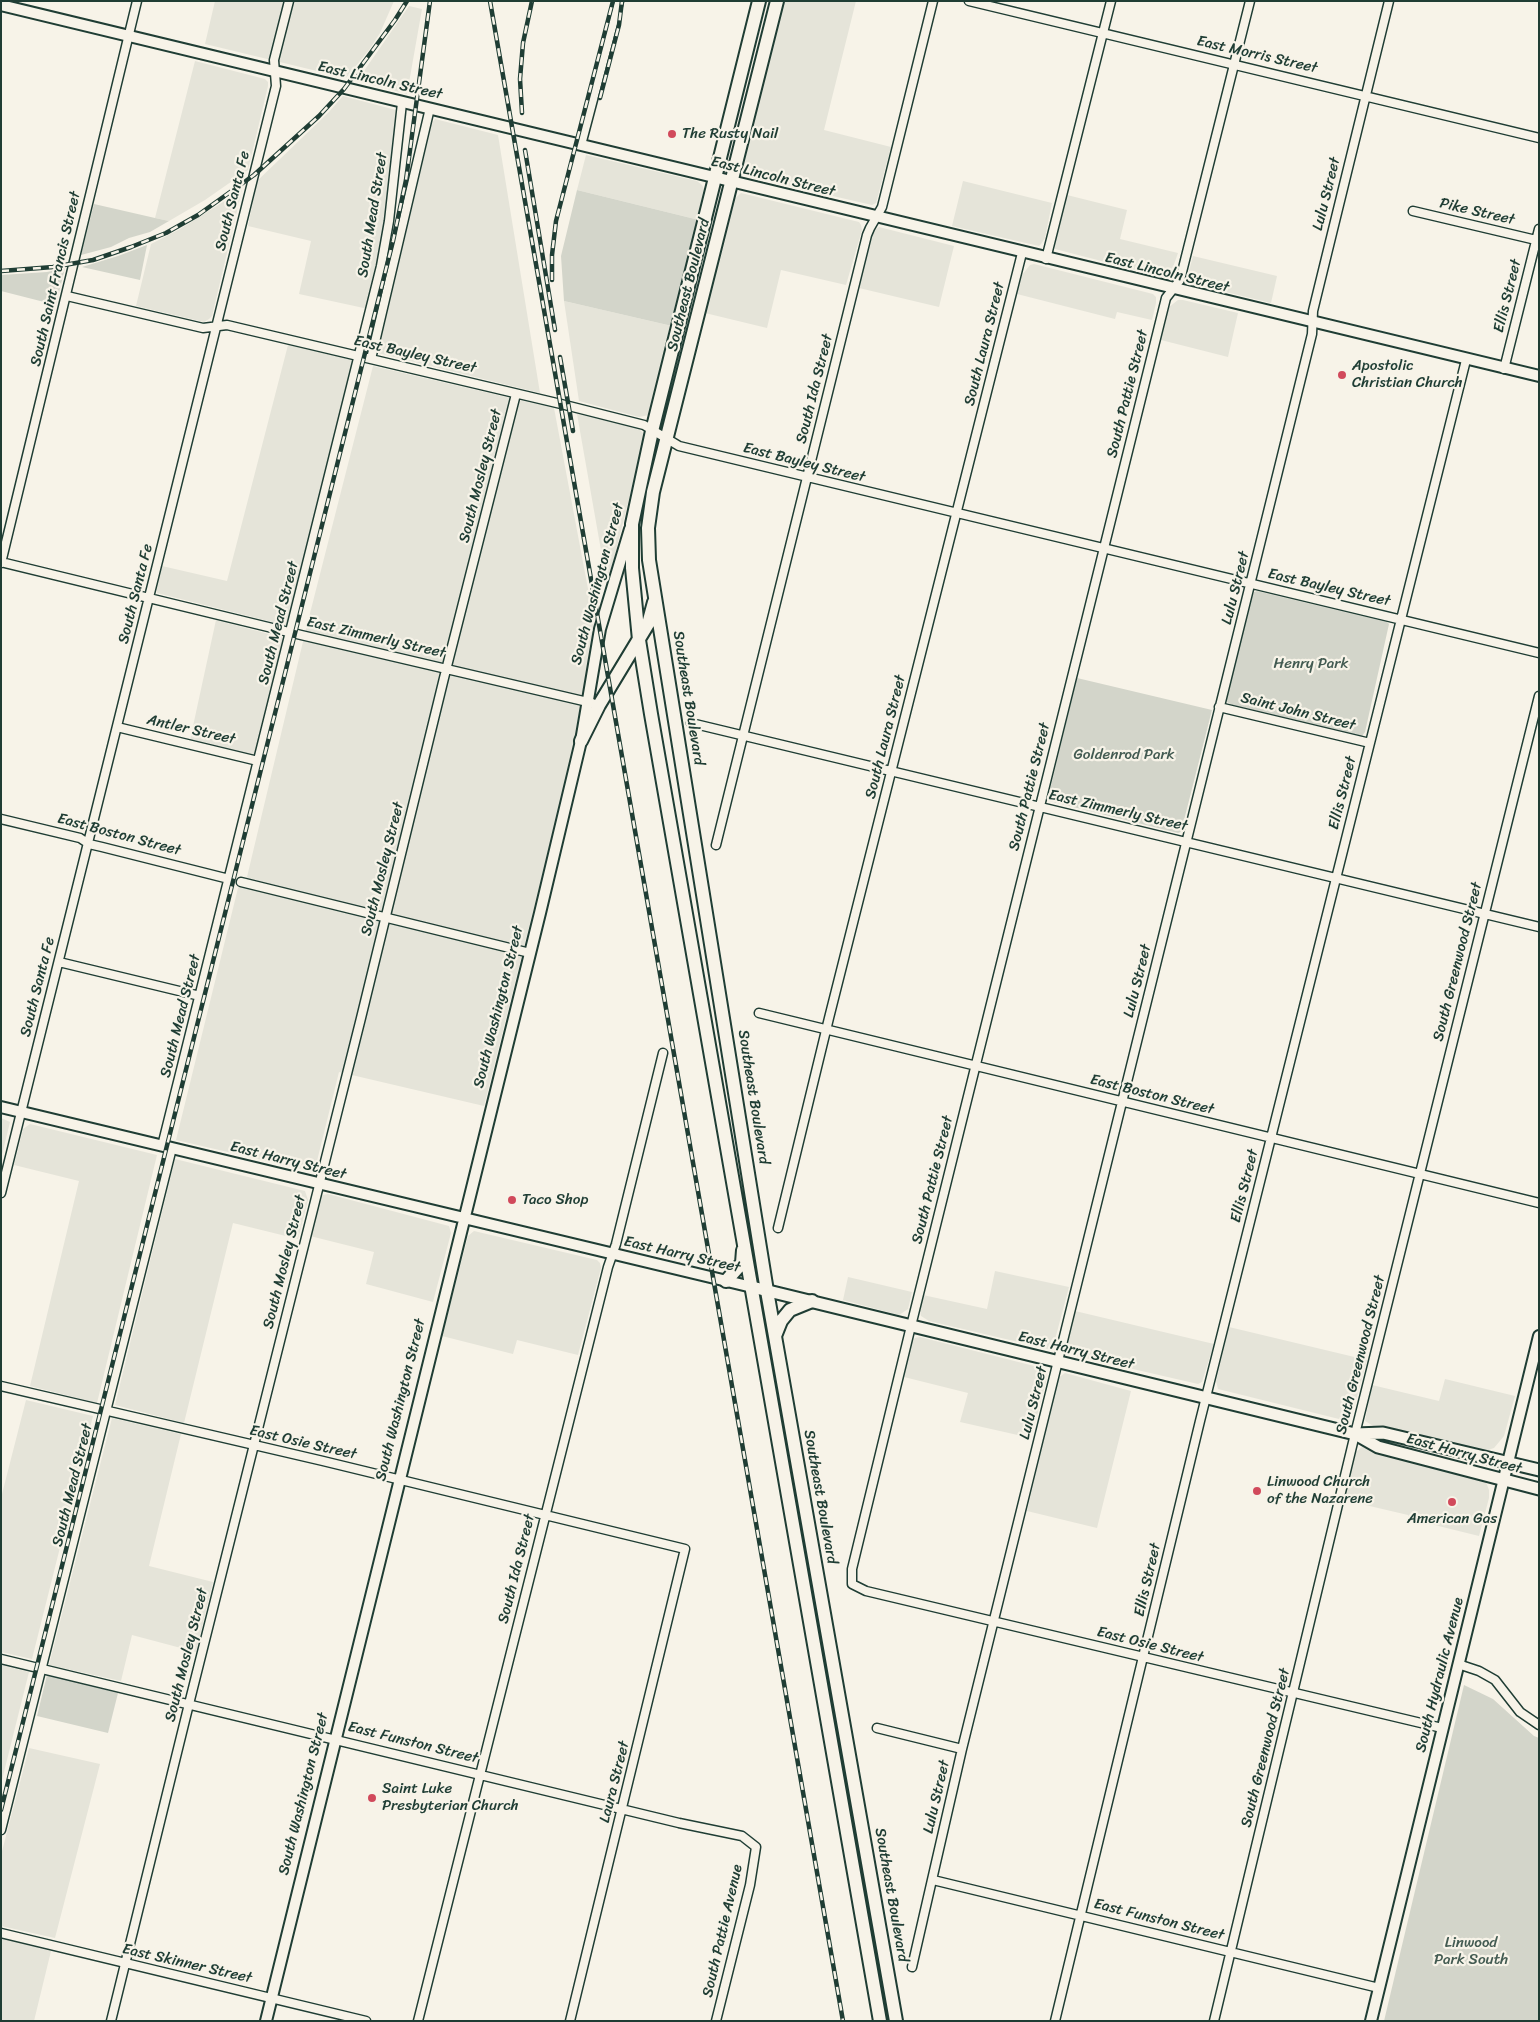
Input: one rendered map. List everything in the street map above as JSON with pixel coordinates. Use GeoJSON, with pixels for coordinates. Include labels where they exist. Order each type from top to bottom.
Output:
{"type":"FeatureCollection","features":[{"type":"Feature","properties":{"kind":"main road","name":"South Washington Street"},"geometry":{"type":"LineString","coordinates":[[632,524],[652,431],[759,1]]}},
{"type":"Feature","properties":{"kind":"main road"},"geometry":{"type":"LineString","coordinates":[[732,183],[777,1]]}},
{"type":"Feature","properties":{"kind":"main road","name":"Southeast Boulevard"},"geometry":{"type":"LineString","coordinates":[[732,183],[653,492],[648,528],[650,560],[767,1291],[896,2021]]}},
{"type":"Feature","properties":{"kind":"main road","name":"Southeast Boulevard"},"geometry":{"type":"LineString","coordinates":[[632,524],[632,577],[639,640],[880,2021]]}},
{"type":"Feature","properties":{"kind":"main road"},"geometry":{"type":"LineString","coordinates":[[581,741],[593,704],[639,640],[652,614],[655,596]]}},
{"type":"Feature","properties":{"kind":"main road"},"geometry":{"type":"LineString","coordinates":[[726,1281],[742,1263],[744,1243]]}},
{"type":"Feature","properties":{"kind":"main road","name":"East Harry Street"},"geometry":{"type":"LineString","coordinates":[[752,1287],[1355,1434],[1378,1447],[1539,1489]]}},
{"type":"Feature","properties":{"kind":"main road"},"geometry":{"type":"LineString","coordinates":[[775,1336],[781,1321],[790,1310],[812,1301]]}},
{"type":"Feature","properties":{"kind":"main road","name":"East Harry Street"},"geometry":{"type":"LineString","coordinates":[[1355,1434],[1383,1433],[1539,1470]]}},
{"type":"Feature","properties":{"kind":"street","name":"South Saint Francis Street"},"geometry":{"type":"LineString","coordinates":[[1,562],[137,1]]}},
{"type":"Feature","properties":{"kind":"street","name":"South Santa Fe"},"geometry":{"type":"LineString","coordinates":[[1,1193],[276,86],[274,60],[288,1]]}},
{"type":"Feature","properties":{"kind":"street"},"geometry":{"type":"LineString","coordinates":[[580,145],[619,1]]}},
{"type":"Feature","properties":{"kind":"street","name":"South Ida Street"},"geometry":{"type":"LineString","coordinates":[[716,845],[868,235],[882,205],[934,1]]}},
{"type":"Feature","properties":{"kind":"street","name":"East Morris Street"},"geometry":{"type":"LineString","coordinates":[[969,1],[1539,138]]}},
{"type":"Feature","properties":{"kind":"street"},"geometry":{"type":"LineString","coordinates":[[1046,259],[1112,1]]}},
{"type":"Feature","properties":{"kind":"street","name":"South Pattie Street"},"geometry":{"type":"LineString","coordinates":[[852,1584],[852,1569],[911,1326],[1166,298],[1180,280],[1250,1]]}},
{"type":"Feature","properties":{"kind":"street","name":"Lulu Street"},"geometry":{"type":"LineString","coordinates":[[912,1967],[962,1749],[1312,334],[1313,311],[1389,1]]}},
{"type":"Feature","properties":{"kind":"street","name":"East Lincoln Street"},"geometry":{"type":"LineString","coordinates":[[1,5],[402,103],[430,108],[875,218],[1539,376]]}},
{"type":"Feature","properties":{"kind":"street","name":"South Mead Street"},"geometry":{"type":"LineString","coordinates":[[1,1830],[106,1411],[200,996],[385,246],[402,103]]}},
{"type":"Feature","properties":{"kind":"street","name":"South Mead Street"},"geometry":{"type":"LineString","coordinates":[[371,359],[430,108]]}},
{"type":"Feature","properties":{"kind":"street","name":"Pike Street"},"geometry":{"type":"LineString","coordinates":[[1413,211],[1536,240]]}},
{"type":"Feature","properties":{"kind":"street","name":"Ellis Street"},"geometry":{"type":"LineString","coordinates":[[1504,369],[1539,229]]}},
{"type":"Feature","properties":{"kind":"street","name":"South Laura Street"},"geometry":{"type":"LineString","coordinates":[[778,1228],[1022,253]]}},
{"type":"Feature","properties":{"kind":"street","name":"East Bayley Street"},"geometry":{"type":"LineString","coordinates":[[67,296],[203,328],[227,325],[644,425],[678,446],[1539,653]]}},
{"type":"Feature","properties":{"kind":"street","name":"Ellis Street"},"geometry":{"type":"LineString","coordinates":[[1055,2021],[1206,1397],[1466,360]]}},
{"type":"Feature","properties":{"kind":"street","name":"South Mosley Street"},"geometry":{"type":"LineString","coordinates":[[112,2021],[253,1445],[516,394]]}},
{"type":"Feature","properties":{"kind":"street","name":"South Washington Street"},"geometry":{"type":"LineString","coordinates":[[593,704],[600,629],[632,524]]}},
{"type":"Feature","properties":{"kind":"street","name":"East Zimmerly Street"},"geometry":{"type":"LineString","coordinates":[[1,562],[593,704]]}},
{"type":"Feature","properties":{"kind":"street","name":"South Greenwood Street"},"geometry":{"type":"LineString","coordinates":[[1214,2021],[1355,1434],[1539,696]]}},
{"type":"Feature","properties":{"kind":"street","name":"Saint John Street"},"geometry":{"type":"LineString","coordinates":[[1220,707],[1370,743]]}},
{"type":"Feature","properties":{"kind":"street","name":"East Zimmerly Street"},"geometry":{"type":"LineString","coordinates":[[691,723],[1539,927]]}},
{"type":"Feature","properties":{"kind":"street","name":"Antler Street"},"geometry":{"type":"LineString","coordinates":[[117,727],[258,761]]}},
{"type":"Feature","properties":{"kind":"street","name":"South Washington Street"},"geometry":{"type":"LineString","coordinates":[[266,2021],[581,741]]}},
{"type":"Feature","properties":{"kind":"street","name":"East Boston Street"},"geometry":{"type":"LineString","coordinates":[[1,819],[80,838],[89,844],[230,879]]}},
{"type":"Feature","properties":{"kind":"street"},"geometry":{"type":"LineString","coordinates":[[241,882],[530,953]]}},
{"type":"Feature","properties":{"kind":"street"},"geometry":{"type":"LineString","coordinates":[[59,962],[200,996]]}},
{"type":"Feature","properties":{"kind":"street","name":"East Boston Street"},"geometry":{"type":"LineString","coordinates":[[759,1013],[826,1031],[1539,1203]]}},
{"type":"Feature","properties":{"kind":"street","name":"South Ida Street"},"geometry":{"type":"LineString","coordinates":[[418,2021],[545,1516],[647,1126],[663,1053]]}},
{"type":"Feature","properties":{"kind":"street","name":"East Harry Street"},"geometry":{"type":"LineString","coordinates":[[1,1107],[612,1255],[752,1287]]}},
{"type":"Feature","properties":{"kind":"street","name":"South Hydraulic Avenue"},"geometry":{"type":"LineString","coordinates":[[1371,2021],[1539,1336]]}},
{"type":"Feature","properties":{"kind":"street","name":"East Osie Street"},"geometry":{"type":"LineString","coordinates":[[1,1386],[685,1549]]}},
{"type":"Feature","properties":{"kind":"street","name":"Laura Street"},"geometry":{"type":"LineString","coordinates":[[570,2021],[685,1549]]}},
{"type":"Feature","properties":{"kind":"street","name":"East Osie Street"},"geometry":{"type":"LineString","coordinates":[[852,1584],[866,1591],[1442,1728]]}},
{"type":"Feature","properties":{"kind":"street","name":"East Funston Street"},"geometry":{"type":"LineString","coordinates":[[1,1659],[679,1823],[742,1836],[756,1847]]}},
{"type":"Feature","properties":{"kind":"street"},"geometry":{"type":"LineString","coordinates":[[1458,1664],[1479,1670],[1495,1680],[1520,1712],[1539,1725]]}},
{"type":"Feature","properties":{"kind":"street"},"geometry":{"type":"LineString","coordinates":[[877,1728],[962,1749]]}},
{"type":"Feature","properties":{"kind":"street","name":"South Pattie Avenue"},"geometry":{"type":"LineString","coordinates":[[716,2021],[750,1886],[756,1847]]}},
{"type":"Feature","properties":{"kind":"street","name":"East Funston Street"},"geometry":{"type":"LineString","coordinates":[[933,1880],[1379,1988]]}},
{"type":"Feature","properties":{"kind":"street","name":"East Skinner Street"},"geometry":{"type":"LineString","coordinates":[[1,1933],[366,2021]]}},
{"type":"Feature","properties":{"kind":"shaded area"},"geometry":{"type":"Polygon","coordinates":[[[215,1],[394,1],[380,33],[346,78],[205,44],[215,1]]]}},
{"type":"Feature","properties":{"kind":"shaded area"},"geometry":{"type":"Polygon","coordinates":[[[782,1],[856,1],[824,130],[891,147],[876,203],[872,205],[750,177],[745,173],[743,161],[782,1]]]}},
{"type":"Feature","properties":{"kind":"shaded area"},"geometry":{"type":"Polygon","coordinates":[[[409,6],[422,9],[407,94],[357,81],[409,6]]]}},
{"type":"Feature","properties":{"kind":"shaded area"},"geometry":{"type":"Polygon","coordinates":[[[195,61],[265,79],[268,82],[268,86],[248,170],[205,200],[169,221],[155,218],[195,61]]]}},
{"type":"Feature","properties":{"kind":"shaded area"},"geometry":{"type":"Polygon","coordinates":[[[343,96],[407,113],[393,226],[373,310],[299,294],[311,241],[248,226],[257,181],[328,113],[343,96]]]}},
{"type":"Feature","properties":{"kind":"shaded area"},"geometry":{"type":"Polygon","coordinates":[[[435,119],[498,135],[540,393],[378,353],[432,123],[435,119]]]}},
{"type":"Feature","properties":{"kind":"shaded area"},"geometry":{"type":"Polygon","coordinates":[[[586,155],[697,181],[702,185],[706,193],[699,220],[577,190],[586,155]]]}},
{"type":"Feature","properties":{"kind":"shaded area"},"geometry":{"type":"Polygon","coordinates":[[[963,181],[1052,203],[1045,238],[1041,244],[1039,246],[952,226],[963,181]]]}},
{"type":"Feature","properties":{"kind":"shaded area"},"geometry":{"type":"Polygon","coordinates":[[[242,190],[212,316],[204,322],[136,306],[151,244],[180,229],[242,190]]]}},
{"type":"Feature","properties":{"kind":"shaded area"},"geometry":{"type":"Polygon","coordinates":[[[741,193],[859,222],[862,230],[846,285],[781,270],[767,328],[705,313],[732,201],[741,193]]]}},
{"type":"Feature","properties":{"kind":"shaded area"},"geometry":{"type":"Polygon","coordinates":[[[1067,195],[1127,210],[1120,239],[1178,253],[1170,276],[1167,278],[1055,249],[1054,245],[1067,195]]]}},
{"type":"Feature","properties":{"kind":"shaded area"},"geometry":{"type":"Polygon","coordinates":[[[879,227],[954,246],[939,307],[859,288],[871,236],[879,227]]]}},
{"type":"Feature","properties":{"kind":"shaded area"},"geometry":{"type":"Polygon","coordinates":[[[1193,256],[1277,276],[1271,303],[1193,284],[1187,278],[1193,256]]]}},
{"type":"Feature","properties":{"kind":"shaded area"},"geometry":{"type":"Polygon","coordinates":[[[1034,264],[1153,294],[1156,297],[1156,303],[1152,320],[1117,312],[1115,319],[1017,294],[1022,275],[1030,265],[1034,264]]]}},
{"type":"Feature","properties":{"kind":"shaded area"},"geometry":{"type":"Polygon","coordinates":[[[1178,300],[1238,313],[1228,357],[1161,340],[1169,307],[1178,300]]]}},
{"type":"Feature","properties":{"kind":"shaded area"},"geometry":{"type":"Polygon","coordinates":[[[564,301],[672,326],[652,410],[649,415],[639,417],[579,401],[564,301]]]}},
{"type":"Feature","properties":{"kind":"shaded area"},"geometry":{"type":"Polygon","coordinates":[[[288,345],[354,360],[288,626],[157,593],[157,589],[162,566],[227,581],[288,345]]]}},
{"type":"Feature","properties":{"kind":"shaded area"},"geometry":{"type":"Polygon","coordinates":[[[373,366],[554,408],[595,626],[577,723],[576,740],[484,1106],[339,1072],[316,1165],[310,1171],[176,1140],[238,888],[247,877],[306,629],[373,366]]]}},
{"type":"Feature","properties":{"kind":"shaded area"},"geometry":{"type":"Polygon","coordinates":[[[577,414],[638,428],[644,434],[610,574],[605,573],[577,414]]]}},
{"type":"Feature","properties":{"kind":"shaded area"},"geometry":{"type":"Polygon","coordinates":[[[216,620],[284,638],[255,757],[190,740],[216,620]]]}},
{"type":"Feature","properties":{"kind":"shaded area"},"geometry":{"type":"Polygon","coordinates":[[[1,1118],[10,1122],[1,1159],[1,1118]]]}},
{"type":"Feature","properties":{"kind":"shaded area"},"geometry":{"type":"Polygon","coordinates":[[[30,1124],[157,1155],[97,1403],[30,1386],[79,1181],[14,1165],[23,1129],[30,1124]]]}},
{"type":"Feature","properties":{"kind":"shaded area"},"geometry":{"type":"Polygon","coordinates":[[[175,1159],[305,1191],[308,1200],[298,1239],[233,1223],[184,1423],[115,1405],[175,1159]]]}},
{"type":"Feature","properties":{"kind":"shaded area"},"geometry":{"type":"Polygon","coordinates":[[[328,1194],[449,1226],[451,1233],[433,1302],[366,1284],[374,1252],[310,1236],[320,1198],[328,1194]]]}},
{"type":"Feature","properties":{"kind":"shaded area"},"geometry":{"type":"Polygon","coordinates":[[[474,1231],[597,1260],[600,1263],[601,1268],[578,1355],[517,1340],[513,1354],[442,1336],[468,1236],[474,1231]]]}},
{"type":"Feature","properties":{"kind":"shaded area"},"geometry":{"type":"Polygon","coordinates":[[[995,1271],[1069,1287],[1053,1347],[1048,1349],[929,1321],[921,1316],[923,1295],[987,1309],[995,1271]]]}},
{"type":"Feature","properties":{"kind":"shaded area"},"geometry":{"type":"Polygon","coordinates":[[[848,1277],[912,1292],[908,1309],[899,1315],[843,1300],[848,1277]]]}},
{"type":"Feature","properties":{"kind":"shaded area"},"geometry":{"type":"Polygon","coordinates":[[[1075,1311],[1214,1344],[1202,1382],[1198,1384],[1072,1355],[1067,1351],[1067,1346],[1075,1311]]]}},
{"type":"Feature","properties":{"kind":"shaded area"},"geometry":{"type":"Polygon","coordinates":[[[1229,1327],[1367,1360],[1352,1415],[1343,1420],[1218,1389],[1216,1381],[1229,1327]]]}},
{"type":"Feature","properties":{"kind":"shaded area"},"geometry":{"type":"Polygon","coordinates":[[[920,1337],[1042,1368],[1047,1371],[1046,1382],[1031,1438],[960,1422],[968,1393],[904,1377],[912,1341],[920,1337]]]}},
{"type":"Feature","properties":{"kind":"shaded area"},"geometry":{"type":"Polygon","coordinates":[[[1065,1373],[1131,1391],[1097,1528],[1027,1511],[1058,1378],[1065,1373]]]}},
{"type":"Feature","properties":{"kind":"shaded area"},"geometry":{"type":"Polygon","coordinates":[[[1445,1379],[1515,1396],[1504,1436],[1494,1448],[1485,1451],[1375,1427],[1365,1421],[1372,1385],[1439,1401],[1445,1379]]]}},
{"type":"Feature","properties":{"kind":"shaded area"},"geometry":{"type":"Polygon","coordinates":[[[26,1400],[93,1416],[32,1659],[1,1652],[1,1498],[26,1400]]]}},
{"type":"Feature","properties":{"kind":"shaded area"},"geometry":{"type":"Polygon","coordinates":[[[112,1418],[181,1434],[149,1566],[213,1582],[196,1652],[132,1635],[121,1681],[49,1665],[112,1418]]]}},
{"type":"Feature","properties":{"kind":"shaded area"},"geometry":{"type":"Polygon","coordinates":[[[1362,1447],[1478,1478],[1486,1482],[1489,1498],[1479,1536],[1410,1519],[1408,1515],[1344,1500],[1356,1452],[1362,1447]]]}},
{"type":"Feature","properties":{"kind":"shaded area"},"geometry":{"type":"Polygon","coordinates":[[[1,1665],[29,1672],[1,1784],[1,1665]]]}},
{"type":"Feature","properties":{"kind":"shaded area"},"geometry":{"type":"Polygon","coordinates":[[[29,1748],[100,1764],[55,1938],[1,1926],[1,1855],[29,1748]]]}},
{"type":"Feature","properties":{"kind":"shaded area"},"geometry":{"type":"Polygon","coordinates":[[[1,1938],[51,1951],[34,2021],[1,2021],[1,1938]]]}},
{"type":"Feature","properties":{"kind":"green space"},"geometry":{"type":"Polygon","coordinates":[[[577,190],[699,220],[672,326],[564,301],[561,256],[577,190]]]}},
{"type":"Feature","properties":{"kind":"green space"},"geometry":{"type":"Polygon","coordinates":[[[94,204],[169,221],[150,232],[129,238],[111,247],[81,255],[94,204]]]}},
{"type":"Feature","properties":{"kind":"green space"},"geometry":{"type":"Polygon","coordinates":[[[147,245],[140,280],[82,267],[118,256],[147,245]]]}},
{"type":"Feature","properties":{"kind":"green space"},"geometry":{"type":"Polygon","coordinates":[[[65,268],[56,305],[1,291],[1,275],[47,272],[65,268]]]}},
{"type":"Feature","properties":{"kind":"green space","name":"Henry Park"},"geometry":{"type":"Polygon","coordinates":[[[1257,591],[1389,624],[1365,732],[1362,736],[1232,705],[1227,702],[1252,597],[1254,592],[1257,591]]]}},
{"type":"Feature","properties":{"kind":"green space","name":"Goldenrod Park"},"geometry":{"type":"Polygon","coordinates":[[[1077,678],[1212,710],[1181,832],[1178,833],[1049,801],[1048,798],[1077,678]]]}},
{"type":"Feature","properties":{"kind":"green space"},"geometry":{"type":"Polygon","coordinates":[[[47,1675],[118,1693],[108,1733],[37,1716],[47,1675]]]}},
{"type":"Feature","properties":{"kind":"green space","name":"Linwood Park South"},"geometry":{"type":"Polygon","coordinates":[[[1464,1685],[1493,1699],[1534,1736],[1539,1738],[1539,2021],[1384,2021],[1464,1685]]]}},
{"type":"Feature","properties":{"kind":"railway"},"geometry":{"type":"LineString","coordinates":[[1,271],[53,267],[93,260],[166,233],[198,215],[254,175],[319,116],[344,89],[407,1]]}},
{"type":"Feature","properties":{"kind":"railway"},"geometry":{"type":"LineString","coordinates":[[1,1810],[393,241],[406,180],[430,1]]}},
{"type":"Feature","properties":{"kind":"railway"},"geometry":{"type":"LineString","coordinates":[[490,1],[843,2021]]}},
{"type":"Feature","properties":{"kind":"railway"},"geometry":{"type":"LineString","coordinates":[[522,113],[520,79],[523,43],[532,1]]}},
{"type":"Feature","properties":{"kind":"railway"},"geometry":{"type":"LineString","coordinates":[[552,280],[552,255],[556,221],[613,1]]}},
{"type":"Feature","properties":{"kind":"railway"},"geometry":{"type":"LineString","coordinates":[[600,98],[619,25],[622,1]]}},
{"type":"Feature","properties":{"kind":"railway"},"geometry":{"type":"LineString","coordinates":[[525,150],[555,330]]}},
{"type":"Feature","properties":{"kind":"railway"},"geometry":{"type":"LineString","coordinates":[[560,357],[573,431]]}},
{"type":"Feature","properties":{"kind":"place","name":"The Rusty Nail"},"geometry":{"type":"Point","coordinates":[672,134]}},
{"type":"Feature","properties":{"kind":"place","name":"Apostolic Christian Church"},"geometry":{"type":"Point","coordinates":[1342,375]}},
{"type":"Feature","properties":{"kind":"place","name":"Taco Shop"},"geometry":{"type":"Point","coordinates":[512,1200]}},
{"type":"Feature","properties":{"kind":"place","name":"Linwood Church of the Nazarene"},"geometry":{"type":"Point","coordinates":[1257,1491]}},
{"type":"Feature","properties":{"kind":"place","name":"American Gas"},"geometry":{"type":"Point","coordinates":[1452,1502]}},
{"type":"Feature","properties":{"kind":"place","name":"Saint Luke Presbyterian Church"},"geometry":{"type":"Point","coordinates":[372,1798]}}]}
